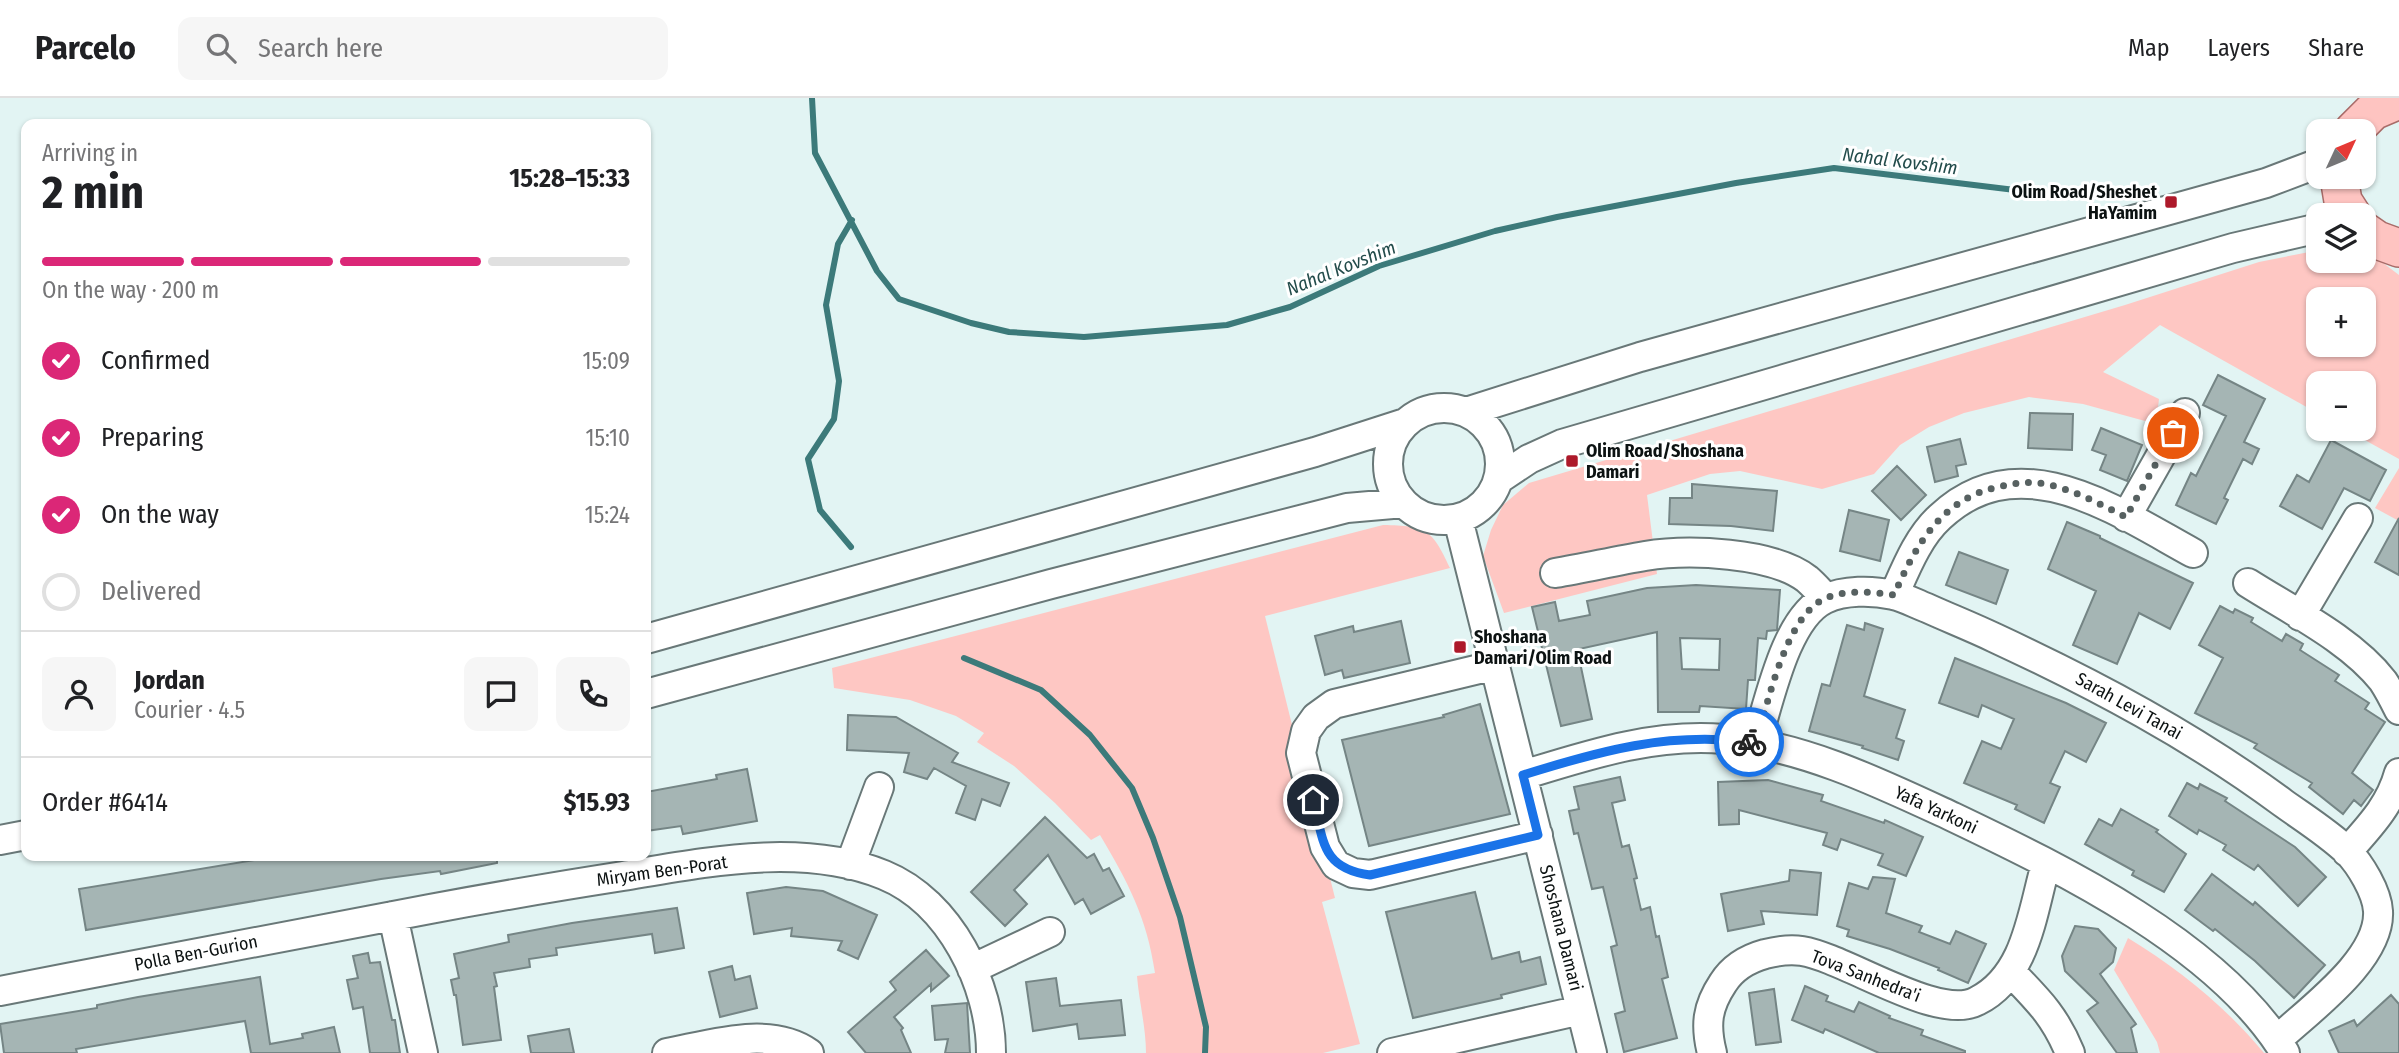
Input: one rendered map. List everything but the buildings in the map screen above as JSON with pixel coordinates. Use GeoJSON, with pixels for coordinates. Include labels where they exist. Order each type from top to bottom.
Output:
{"type":"FeatureCollection","features":[{"type":"Feature","properties":{"kind":"main road"},"geometry":{"type":"LineString","coordinates":[[2365,119],[2373,111],[2399,100]]}},
{"type":"Feature","properties":{"kind":"main road"},"geometry":{"type":"LineString","coordinates":[[2376,240],[2399,248]]}},
{"type":"Feature","properties":{"kind":"street"},"geometry":{"type":"LineString","coordinates":[[1466,411],[1640,357],[2266,183],[2306,168]]}},
{"type":"Feature","properties":{"kind":"street"},"geometry":{"type":"LineString","coordinates":[[1499,478],[1529,459],[1562,444],[2207,255],[2306,231]]}},
{"type":"Feature","properties":{"kind":"street"},"geometry":{"type":"LineString","coordinates":[[1450,407],[1466,411],[1480,420],[1495,439],[1501,463],[1499,478],[1484,504],[1472,513],[1458,519],[1429,518],[1415,512],[1393,489],[1388,472],[1388,454],[1394,437],[1405,423],[1418,413],[1450,407]]}},
{"type":"Feature","properties":{"kind":"street"},"geometry":{"type":"LineString","coordinates":[[2126,517],[2185,413]]}},
{"type":"Feature","properties":{"kind":"street"},"geometry":{"type":"LineString","coordinates":[[651,638],[1315,452],[1405,423]]}},
{"type":"Feature","properties":{"kind":"street"},"geometry":{"type":"LineString","coordinates":[[1894,595],[1915,551],[1939,518],[1961,501],[1986,489],[2017,482],[2045,484],[2074,493],[2193,553]]}},
{"type":"Feature","properties":{"kind":"street"},"geometry":{"type":"LineString","coordinates":[[651,693],[1051,584],[1347,508],[1404,503]]}},
{"type":"Feature","properties":{"kind":"street","name":"Shoshana Damari"},"geometry":{"type":"LineString","coordinates":[[1458,519],[1592,1053]]}},
{"type":"Feature","properties":{"kind":"street"},"geometry":{"type":"LineString","coordinates":[[2300,616],[2358,519]]}},
{"type":"Feature","properties":{"kind":"street"},"geometry":{"type":"LineString","coordinates":[[1555,573],[1648,555],[1699,554],[1752,557],[1790,569],[1807,579],[1826,598],[1810,608],[1792,635],[1756,743]]}},
{"type":"Feature","properties":{"kind":"street"},"geometry":{"type":"LineString","coordinates":[[2248,583],[2342,643],[2366,662],[2384,682],[2399,710]]}},
{"type":"Feature","properties":{"kind":"street","name":"Sarah Levi Tanai"},"geometry":{"type":"LineString","coordinates":[[1826,598],[1864,592],[1894,595],[1980,631],[2117,698],[2194,742],[2246,776],[2347,852],[2365,874],[2389,912],[2376,930],[2369,949],[2352,971],[2281,1046]]}},
{"type":"Feature","properties":{"kind":"street"},"geometry":{"type":"LineString","coordinates":[[1496,665],[1334,704],[1316,717],[1306,731],[1301,753],[1325,847],[1336,864],[1353,873],[1370,875],[1538,835]]}},
{"type":"Feature","properties":{"kind":"street","name":"Yafa Yarkoni"},"geometry":{"type":"LineString","coordinates":[[1523,775],[1595,753],[1643,743],[1687,738],[1756,743],[1815,760],[1901,793],[2046,864],[2115,903],[2204,965],[2242,999],[2281,1046]]}},
{"type":"Feature","properties":{"kind":"street"},"geometry":{"type":"LineString","coordinates":[[2347,852],[2381,814],[2396,786],[2399,774]]}},
{"type":"Feature","properties":{"kind":"street"},"geometry":{"type":"LineString","coordinates":[[850,865],[879,787]]}},
{"type":"Feature","properties":{"kind":"street"},"geometry":{"type":"LineString","coordinates":[[0,840],[21,836]]}},
{"type":"Feature","properties":{"kind":"street","name":"Miryam Ben-Porat"},"geometry":{"type":"LineString","coordinates":[[393,916],[539,889],[725,862],[797,858],[850,865],[885,875],[912,891],[934,911],[953,934],[972,969],[983,997],[990,1031],[990,1053]]}},
{"type":"Feature","properties":{"kind":"street","name":"Tova Sanhedra'i"},"geometry":{"type":"LineString","coordinates":[[1712,1053],[1706,1029],[1711,1006],[1728,975],[1748,959],[1777,951],[1802,951],[1922,999],[1953,1004],[1974,1003],[1992,992],[2011,972],[2020,957],[2046,864]]}},
{"type":"Feature","properties":{"kind":"street"},"geometry":{"type":"LineString","coordinates":[[393,916],[423,1053]]}},
{"type":"Feature","properties":{"kind":"street","name":"Polla Ben-Gurion"},"geometry":{"type":"LineString","coordinates":[[0,991],[393,916]]}},
{"type":"Feature","properties":{"kind":"street"},"geometry":{"type":"LineString","coordinates":[[972,969],[1050,932]]}},
{"type":"Feature","properties":{"kind":"street"},"geometry":{"type":"LineString","coordinates":[[2011,972],[2042,1003],[2060,1028],[2070,1053]]}},
{"type":"Feature","properties":{"kind":"street"},"geometry":{"type":"LineString","coordinates":[[1392,1053],[1581,1010]]}},
{"type":"Feature","properties":{"kind":"street"},"geometry":{"type":"LineString","coordinates":[[667,1053],[748,1038],[778,1041],[809,1053]]}},
{"type":"Feature","properties":{"kind":"shaded area"},"geometry":{"type":"Polygon","coordinates":[[[2306,253],[2306,273],[2376,273],[2376,258],[2399,275],[2399,459],[2367,441],[2376,441],[2376,371],[2306,371],[2306,407],[2160,325],[2103,372],[2159,399],[2156,424],[2083,404],[2029,397],[1964,413],[1929,427],[1900,445],[1874,474],[1822,489],[1740,471],[1710,474],[1647,495],[1657,574],[1504,613],[1483,556],[1503,505],[1529,483],[2125,305],[2259,262],[2306,253]]]}},
{"type":"Feature","properties":{"kind":"shaded area"},"geometry":{"type":"Polygon","coordinates":[[[2399,468],[2399,521],[2375,508],[2399,468]]]}},
{"type":"Feature","properties":{"kind":"shaded area"},"geometry":{"type":"Polygon","coordinates":[[[1383,525],[1409,527],[1426,532],[1438,545],[1450,568],[1265,616],[1335,898],[1322,902],[1360,1044],[1323,1053],[1146,1053],[1137,976],[1155,973],[1151,953],[1135,901],[1100,835],[1091,840],[1014,766],[977,742],[984,733],[956,716],[910,700],[834,688],[832,668],[1383,525]]]}},
{"type":"Feature","properties":{"kind":"shaded area"},"geometry":{"type":"Polygon","coordinates":[[[2128,938],[2201,990],[2234,1020],[2264,1053],[2160,1053],[2157,1042],[2114,970],[2128,938]]]}},
{"type":"Feature","properties":{"kind":"waterway","name":"Nahal Kovshim"},"geometry":{"type":"LineString","coordinates":[[812,98],[815,153],[877,271],[899,299],[971,323],[1009,332],[1084,337],[1227,325],[1290,307],[1379,266],[1495,231],[1736,183],[1834,168],[2015,190]]}},
{"type":"Feature","properties":{"kind":"waterway"},"geometry":{"type":"LineString","coordinates":[[851,547],[820,510],[808,459],[834,419],[839,381],[826,305],[838,244],[852,220]]}},
{"type":"Feature","properties":{"kind":"waterway"},"geometry":{"type":"LineString","coordinates":[[964,658],[1041,690],[1090,735],[1132,788],[1153,838],[1180,917],[1206,1027],[1205,1053]]}},
{"type":"Feature","properties":{"kind":"way so far"},"geometry":{"type":"LineString","coordinates":[[1749,742],[1756,743],[1787,646],[1798,623],[1810,608],[1826,598],[1843,594],[1864,592],[1894,595],[1908,562],[1939,518],[1961,501],[1986,489],[2017,482],[2045,484],[2074,493],[2126,517],[2173,433]]}},
{"type":"Feature","properties":{"kind":"place","name":"Olim Road/Sheshet HaYamim"},"geometry":{"type":"Point","coordinates":[2171,202]}},
{"type":"Feature","properties":{"kind":"place","name":"Olim Road/Shoshana Damari"},"geometry":{"type":"Point","coordinates":[1572,461]}},
{"type":"Feature","properties":{"kind":"place","name":"Shoshana Damari/Olim Road"},"geometry":{"type":"Point","coordinates":[1460,647]}},
{"type":"Feature","properties":{"kind":"route"},"geometry":{"type":"LineString","coordinates":[[1313,800],[1325,847],[1336,864],[1353,873],[1370,875],[1538,835],[1523,775],[1595,753],[1643,743],[1687,738],[1749,742]]}}]}
